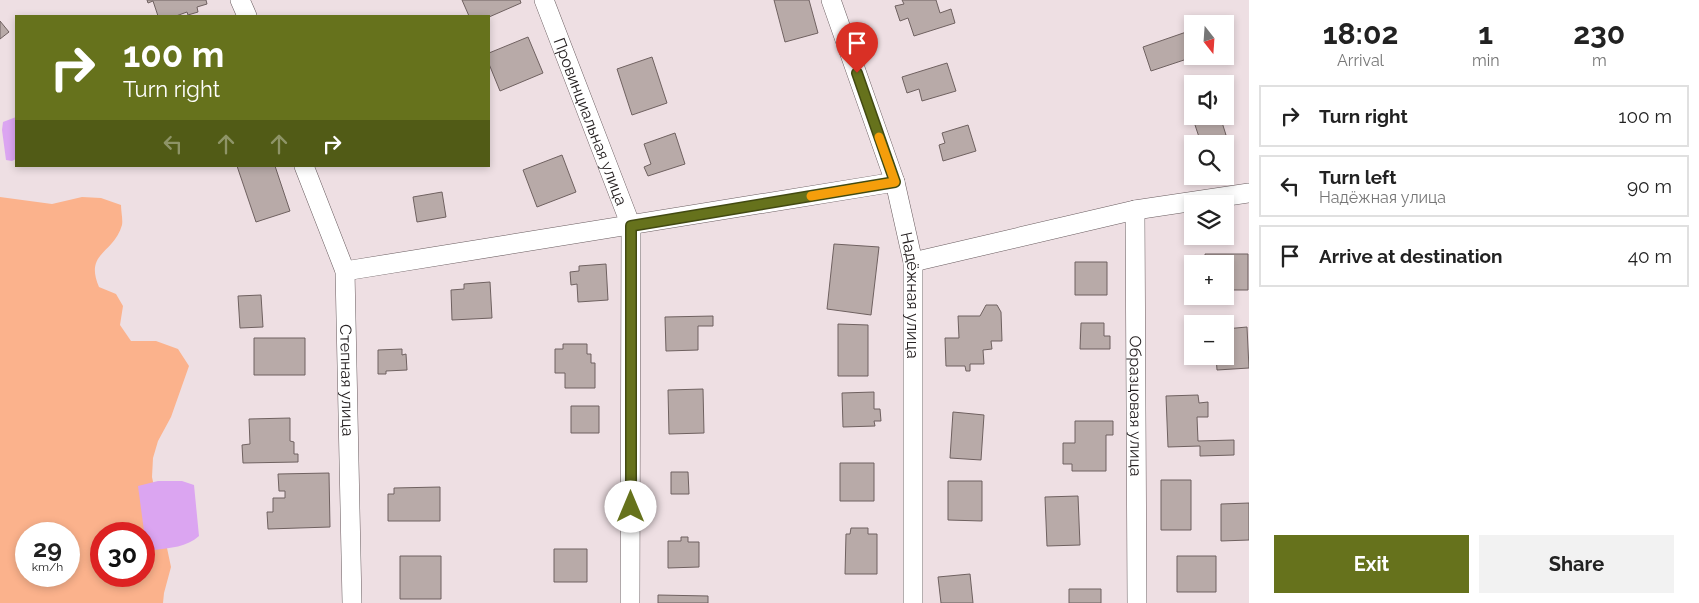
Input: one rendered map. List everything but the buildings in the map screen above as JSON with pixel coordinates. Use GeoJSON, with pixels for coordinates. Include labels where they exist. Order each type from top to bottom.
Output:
{"type":"FeatureCollection","features":[{"type":"Feature","properties":{"kind":"street"},"geometry":{"type":"LineString","coordinates":[[240,0],[246,15]]}},
{"type":"Feature","properties":{"kind":"street","name":"Провинциальная улица"},"geometry":{"type":"LineString","coordinates":[[544,0],[631,226],[630,603]]}},
{"type":"Feature","properties":{"kind":"street","name":"Надёжная улица"},"geometry":{"type":"LineString","coordinates":[[831,0],[895,182],[913,262],[913,603]]}},
{"type":"Feature","properties":{"kind":"street","name":"Степная улица"},"geometry":{"type":"LineString","coordinates":[[304,167],[344,271],[352,603]]}},
{"type":"Feature","properties":{"kind":"street"},"geometry":{"type":"LineString","coordinates":[[344,271],[895,182]]}},
{"type":"Feature","properties":{"kind":"street"},"geometry":{"type":"LineString","coordinates":[[913,262],[1136,210],[1249,193]]}},
{"type":"Feature","properties":{"kind":"street","name":"Образцовая улица"},"geometry":{"type":"LineString","coordinates":[[1136,210],[1137,603]]}},
{"type":"Feature","properties":{"kind":"shaded area"},"geometry":{"type":"Polygon","coordinates":[[[15,117],[15,160],[12,161],[6,160],[2,130],[3,122],[15,117]]]}},
{"type":"Feature","properties":{"kind":"shaded area"},"geometry":{"type":"Polygon","coordinates":[[[0,197],[52,204],[82,197],[101,198],[121,205],[122,225],[118,235],[102,254],[95,267],[95,275],[99,287],[116,294],[123,306],[120,325],[131,341],[156,341],[178,349],[189,366],[171,417],[158,441],[153,458],[152,477],[171,567],[163,603],[0,603],[0,197]]]}},
{"type":"Feature","properties":{"kind":"shaded area"},"geometry":{"type":"Polygon","coordinates":[[[158,481],[182,481],[194,485],[199,536],[184,545],[155,550],[155,522],[143,522],[138,486],[158,481]]]}},
{"type":"Feature","properties":{"kind":"slow traffic"},"geometry":{"type":"LineString","coordinates":[[811,196],[895,182],[879,137]]}},
{"type":"Feature","properties":{"kind":"route"},"geometry":{"type":"LineString","coordinates":[[631,507],[631,226],[895,182],[857,73]]}}]}
